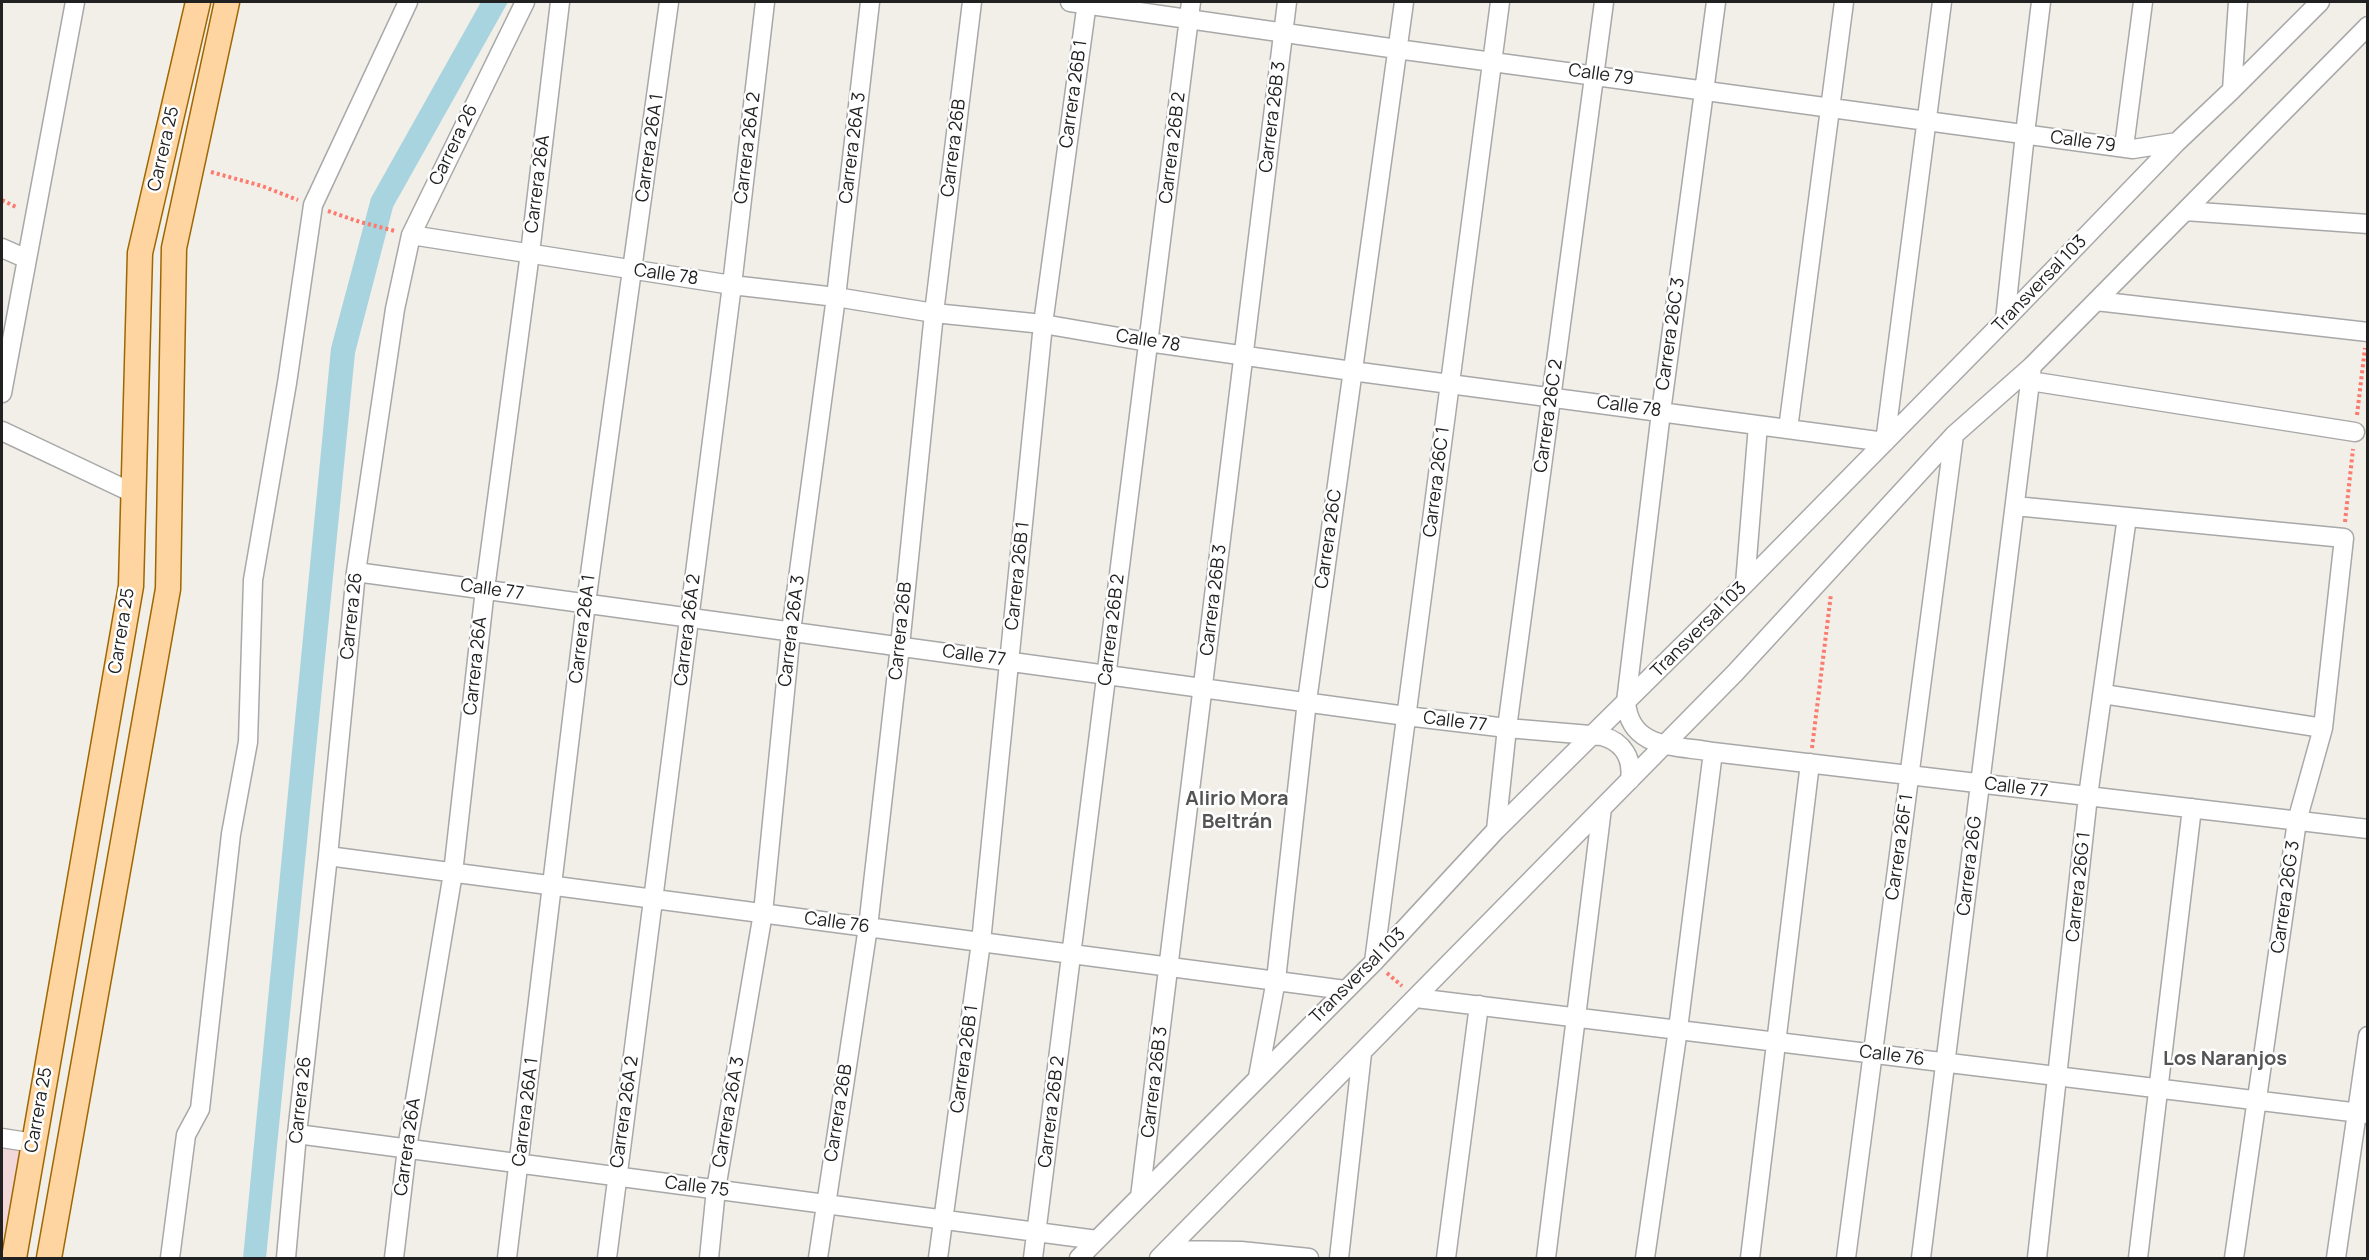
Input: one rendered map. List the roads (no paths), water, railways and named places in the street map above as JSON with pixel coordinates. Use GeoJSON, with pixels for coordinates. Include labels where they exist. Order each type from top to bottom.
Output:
{"type":"FeatureCollection","features":[{"type":"Feature","properties":{"kind":"main road","name":"Carrera 25"},"geometry":{"type":"LineString","coordinates":[[14,1258],[130,586],[140,253],[198,2]]}},
{"type":"Feature","properties":{"kind":"main road","name":"Carrera 25"},"geometry":{"type":"LineString","coordinates":[[49,1258],[168,589],[174,248],[227,2]]}},
{"type":"Feature","properties":{"kind":"street"},"geometry":{"type":"LineString","coordinates":[[2,393],[6,343],[27,259],[75,2]]}},
{"type":"Feature","properties":{"kind":"street"},"geometry":{"type":"LineString","coordinates":[[170,1258],[186,1135],[200,1109],[231,834],[249,742],[253,580],[287,383],[313,205],[408,2]]}},
{"type":"Feature","properties":{"kind":"street","name":"Carrera 26"},"geometry":{"type":"LineString","coordinates":[[286,1258],[356,572],[395,309],[411,235],[525,2]]}},
{"type":"Feature","properties":{"kind":"street","name":"Carrera 26A"},"geometry":{"type":"LineString","coordinates":[[394,1258],[407,1148],[453,873],[485,589],[530,253],[560,2]]}},
{"type":"Feature","properties":{"kind":"street","name":"Carrera 26A 1"},"geometry":{"type":"LineString","coordinates":[[507,1258],[586,603],[669,2]]}},
{"type":"Feature","properties":{"kind":"street","name":"Carrera 26A 2"},"geometry":{"type":"LineString","coordinates":[[607,1258],[732,285],[765,2]]}},
{"type":"Feature","properties":{"kind":"street","name":"Carrera 26A 3"},"geometry":{"type":"LineString","coordinates":[[709,1258],[716,1189],[763,913],[791,631],[836,297],[870,2]]}},
{"type":"Feature","properties":{"kind":"street","name":"Carrera 26B"},"geometry":{"type":"LineString","coordinates":[[818,1258],[868,927],[934,313],[972,2]]}},
{"type":"Feature","properties":{"kind":"street","name":"Calle 79"},"geometry":{"type":"LineString","coordinates":[[1081,2],[1190,10],[1283,31],[1397,49],[2128,148],[2177,142]]}},
{"type":"Feature","properties":{"kind":"street","name":"Carrera 26B 1"},"geometry":{"type":"LineString","coordinates":[[938,1258],[981,942],[1043,324],[1081,2]]}},
{"type":"Feature","properties":{"kind":"street","name":"Carrera 26B 3"},"geometry":{"type":"LineString","coordinates":[[1140,1197],[1287,2]]}},
{"type":"Feature","properties":{"kind":"street","name":"Carrera 26C"},"geometry":{"type":"LineString","coordinates":[[1258,1077],[1276,980],[1307,701],[1404,2]]}},
{"type":"Feature","properties":{"kind":"street","name":"Carrera 26C 1"},"geometry":{"type":"LineString","coordinates":[[1374,962],[1500,2]]}},
{"type":"Feature","properties":{"kind":"street","name":"Carrera 26C 2"},"geometry":{"type":"LineString","coordinates":[[1496,830],[1507,728],[1604,2]]}},
{"type":"Feature","properties":{"kind":"street","name":"Carrera 26C 3"},"geometry":{"type":"LineString","coordinates":[[1626,702],[1661,412],[1716,2]]}},
{"type":"Feature","properties":{"kind":"street"},"geometry":{"type":"LineString","coordinates":[[1788,429],[1844,2]]}},
{"type":"Feature","properties":{"kind":"street"},"geometry":{"type":"LineString","coordinates":[[1885,442],[1942,2]]}},
{"type":"Feature","properties":{"kind":"street"},"geometry":{"type":"LineString","coordinates":[[2005,320],[2041,2]]}},
{"type":"Feature","properties":{"kind":"street"},"geometry":{"type":"LineString","coordinates":[[2128,148],[2143,2]]}},
{"type":"Feature","properties":{"kind":"street"},"geometry":{"type":"LineString","coordinates":[[2232,90],[2238,2]]}},
{"type":"Feature","properties":{"kind":"street","name":"Transversal 103"},"geometry":{"type":"LineString","coordinates":[[1079,1258],[1374,962],[1496,830],[1745,584],[2177,142],[2320,2]]}},
{"type":"Feature","properties":{"kind":"street","name":"Carrera 26B 2"},"geometry":{"type":"LineString","coordinates":[[1033,1258],[1190,10]]}},
{"type":"Feature","properties":{"kind":"street"},"geometry":{"type":"LineString","coordinates":[[1163,1254],[1666,743],[1835,567],[1954,435],[2031,374],[2096,301],[2367,26]]}},
{"type":"Feature","properties":{"kind":"street","name":"Calle 79"},"geometry":{"type":"LineString","coordinates":[[2128,148],[2142,167],[2142,178]]}},
{"type":"Feature","properties":{"kind":"street"},"geometry":{"type":"LineString","coordinates":[[2186,211],[2367,224]]}},
{"type":"Feature","properties":{"kind":"street","name":"Calle 78"},"geometry":{"type":"LineString","coordinates":[[411,235],[732,285],[836,297],[934,313],[1043,324],[1148,342],[1352,371],[1885,442]]}},
{"type":"Feature","properties":{"kind":"street"},"geometry":{"type":"LineString","coordinates":[[2,248],[27,259]]}},
{"type":"Feature","properties":{"kind":"street"},"geometry":{"type":"LineString","coordinates":[[2096,301],[2367,328]]}},
{"type":"Feature","properties":{"kind":"street"},"geometry":{"type":"LineString","coordinates":[[2031,374],[2355,432]]}},
{"type":"Feature","properties":{"kind":"street","name":"Carrera 26G"},"geometry":{"type":"LineString","coordinates":[[1921,1258],[2031,374]]}},
{"type":"Feature","properties":{"kind":"street"},"geometry":{"type":"LineString","coordinates":[[1745,584],[1758,425]]}},
{"type":"Feature","properties":{"kind":"street"},"geometry":{"type":"LineString","coordinates":[[2,431],[133,493]]}},
{"type":"Feature","properties":{"kind":"street","name":"Carrera 26F 1"},"geometry":{"type":"LineString","coordinates":[[1846,1258],[1954,435]]}},
{"type":"Feature","properties":{"kind":"street"},"geometry":{"type":"LineString","coordinates":[[2015,506],[2127,517]]}},
{"type":"Feature","properties":{"kind":"street","name":"Carrera 26G 3"},"geometry":{"type":"LineString","coordinates":[[2127,517],[2344,538],[2323,728],[2297,821],[2234,1258]]}},
{"type":"Feature","properties":{"kind":"street","name":"Carrera 26G 1"},"geometry":{"type":"LineString","coordinates":[[2037,1258],[2088,796],[2127,517]]}},
{"type":"Feature","properties":{"kind":"street","name":"Calle 77"},"geometry":{"type":"LineString","coordinates":[[356,572],[1406,716],[1611,739],[1626,752],[1630,761],[1630,780]]}},
{"type":"Feature","properties":{"kind":"street"},"geometry":{"type":"LineString","coordinates":[[2103,694],[2323,728]]}},
{"type":"Feature","properties":{"kind":"street","name":"Calle 77"},"geometry":{"type":"LineString","coordinates":[[1626,702],[1627,715],[1632,727],[1641,736],[1653,742],[1713,752],[2367,829]]}},
{"type":"Feature","properties":{"kind":"street"},"geometry":{"type":"LineString","coordinates":[[1645,1258],[1678,1029],[1713,752]]}},
{"type":"Feature","properties":{"kind":"street"},"geometry":{"type":"LineString","coordinates":[[1750,1258],[1810,763]]}},
{"type":"Feature","properties":{"kind":"street"},"geometry":{"type":"LineString","coordinates":[[1546,1258],[1602,808]]}},
{"type":"Feature","properties":{"kind":"street"},"geometry":{"type":"LineString","coordinates":[[2138,1258],[2192,808]]}},
{"type":"Feature","properties":{"kind":"street","name":"Calle 76"},"geometry":{"type":"LineString","coordinates":[[328,856],[1345,990]]}},
{"type":"Feature","properties":{"kind":"street","name":"Calle 76"},"geometry":{"type":"LineString","coordinates":[[1416,998],[2362,1114]]}},
{"type":"Feature","properties":{"kind":"street"},"geometry":{"type":"LineString","coordinates":[[1446,1258],[1479,1005]]}},
{"type":"Feature","properties":{"kind":"street"},"geometry":{"type":"LineString","coordinates":[[2336,1258],[2362,1114],[2367,1036]]}},
{"type":"Feature","properties":{"kind":"street"},"geometry":{"type":"LineString","coordinates":[[1339,1258],[1362,1053]]}},
{"type":"Feature","properties":{"kind":"street","name":"Calle 75"},"geometry":{"type":"LineString","coordinates":[[297,1134],[1097,1240]]}},
{"type":"Feature","properties":{"kind":"street"},"geometry":{"type":"LineString","coordinates":[[2,1138],[34,1143]]}},
{"type":"Feature","properties":{"kind":"street"},"geometry":{"type":"LineString","coordinates":[[1163,1254],[1309,1258]]}},
{"type":"Feature","properties":{"kind":"water"},"geometry":{"type":"Polygon","coordinates":[[[481,2],[508,2],[393,207],[355,353],[266,1258],[243,1258],[331,348],[371,198],[481,2]]]}},
{"type":"Feature","properties":{"kind":"district","name":"Alirio Mora Beltrán"},"geometry":{"type":"Point","coordinates":[1237,810]}},
{"type":"Feature","properties":{"kind":"district","name":"Los Naranjos"},"geometry":{"type":"Point","coordinates":[2225,1059]}}]}
